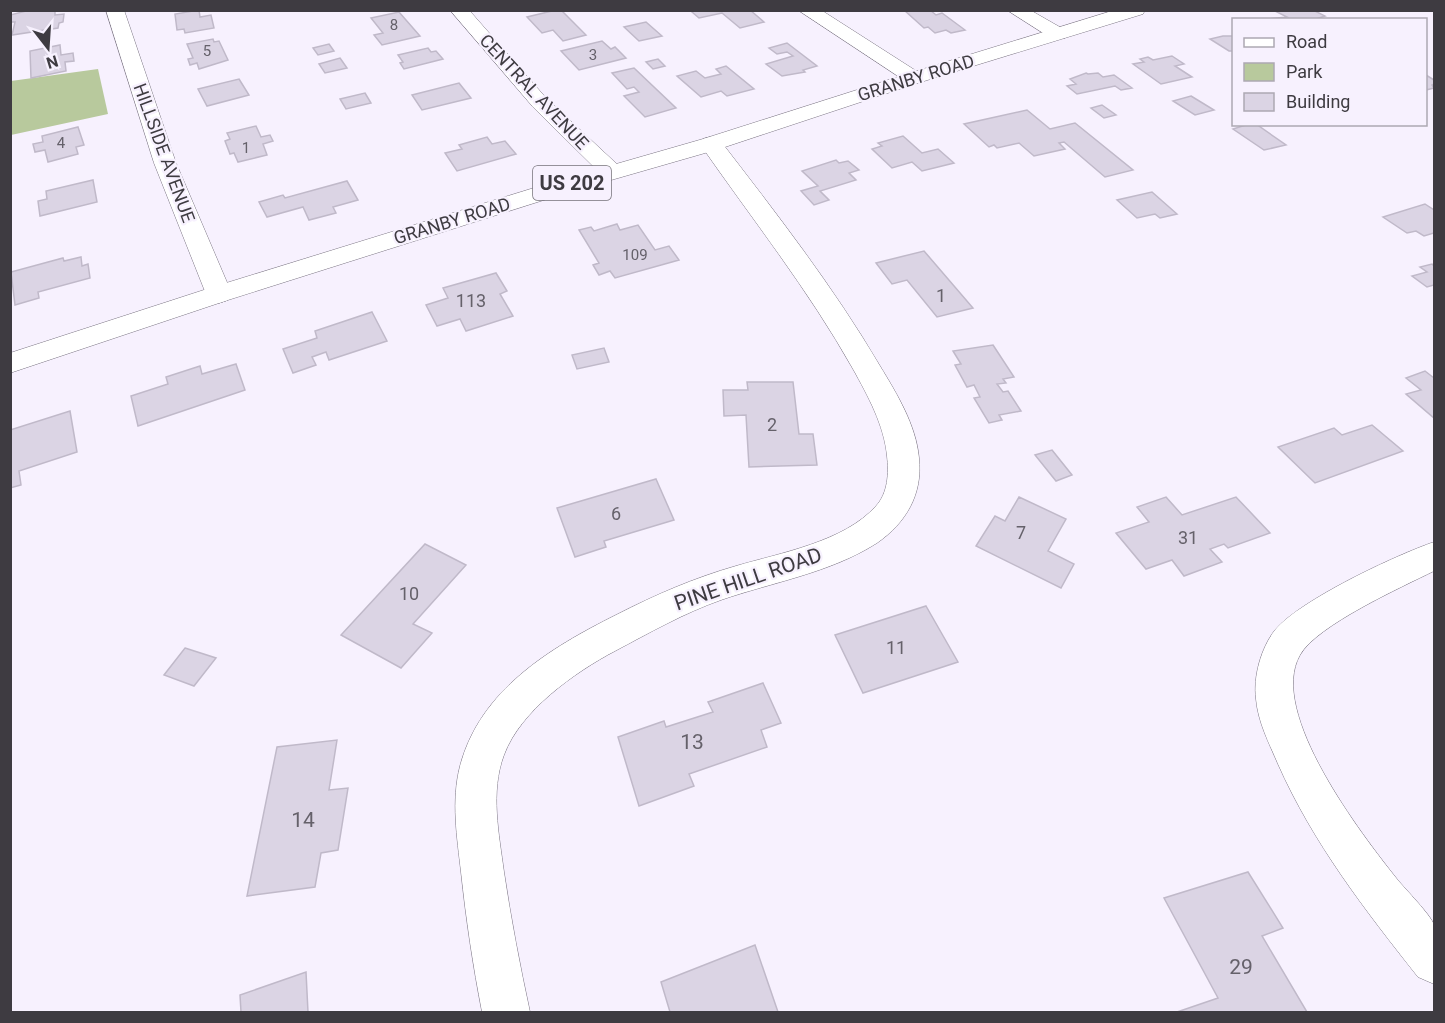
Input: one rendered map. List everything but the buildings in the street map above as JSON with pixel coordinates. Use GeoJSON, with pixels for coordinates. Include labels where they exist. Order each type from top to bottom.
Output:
{"type":"FeatureCollection","features":[{"type":"Feature","properties":{"kind":"street","name":"HILLSIDE AVENUE"},"geometry":{"type":"LineString","coordinates":[[115,10],[165,163],[219,294]]}},
{"type":"Feature","properties":{"kind":"street","name":"CENTRAL AVENUE"},"geometry":{"type":"LineString","coordinates":[[459,10],[540,103],[611,171]]}},
{"type":"Feature","properties":{"kind":"street"},"geometry":{"type":"LineString","coordinates":[[807,10],[914,78]]}},
{"type":"Feature","properties":{"kind":"street"},"geometry":{"type":"LineString","coordinates":[[1016,10],[1058,34]]}},
{"type":"Feature","properties":{"kind":"street","name":"GRANBY ROAD"},"geometry":{"type":"LineString","coordinates":[[10,363],[219,294],[611,171],[711,144],[914,78],[1136,10]]}},
{"type":"Feature","properties":{"kind":"street","name":"PINE HILL ROAD"},"geometry":{"type":"LineString","coordinates":[[506,1012],[489,930],[475,793],[483,755],[497,729],[536,683],[591,645],[651,614],[714,588],[798,563],[836,548],[880,523],[896,508],[902,489],[902,448],[895,424],[855,346],[795,256],[711,144]]}},
{"type":"Feature","properties":{"kind":"street"},"geometry":{"type":"LineString","coordinates":[[1434,556],[1310,621],[1288,641],[1275,677],[1274,697],[1284,734],[1307,783],[1336,831],[1434,961]]}},
{"type":"Feature","properties":{"kind":"green space"},"geometry":{"type":"Polygon","coordinates":[[[98,69],[108,114],[11,135],[11,81],[98,69]]]}}]}
